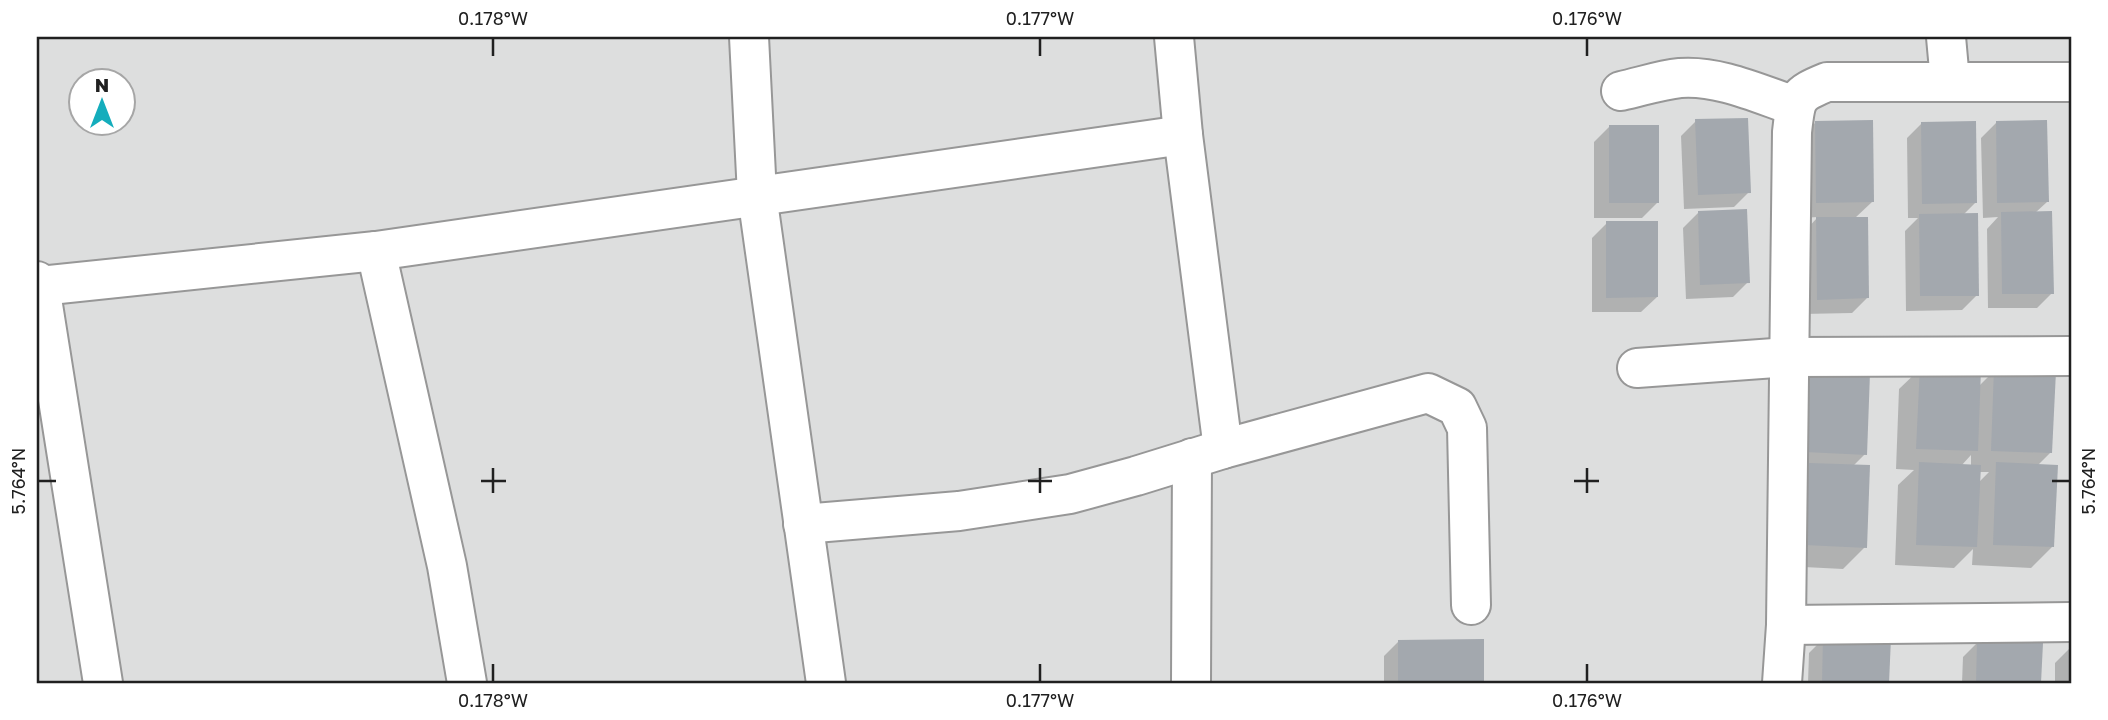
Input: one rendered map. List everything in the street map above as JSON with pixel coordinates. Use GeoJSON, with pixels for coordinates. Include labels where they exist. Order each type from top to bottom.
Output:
{"type":"FeatureCollection","features":[{"type":"Feature","properties":{"kind":"street"},"geometry":{"type":"LineString","coordinates":[[748,37],[757,195],[826,683]]}},
{"type":"Feature","properties":{"kind":"street"},"geometry":{"type":"LineString","coordinates":[[1174,37],[1208,453],[1191,683]]}},
{"type":"Feature","properties":{"kind":"street"},"geometry":{"type":"LineString","coordinates":[[1946,37],[1950,81]]}},
{"type":"Feature","properties":{"kind":"street"},"geometry":{"type":"LineString","coordinates":[[1621,91],[1679,78],[1703,78],[1795,106]]}},
{"type":"Feature","properties":{"kind":"street"},"geometry":{"type":"LineString","coordinates":[[1783,683],[1792,132],[1795,106],[1803,92],[1827,82],[2071,82]]}},
{"type":"Feature","properties":{"kind":"street"},"geometry":{"type":"LineString","coordinates":[[103,683],[38,284],[376,251],[1183,135]]}},
{"type":"Feature","properties":{"kind":"street"},"geometry":{"type":"LineString","coordinates":[[376,251],[447,566],[467,683]]}},
{"type":"Feature","properties":{"kind":"street"},"geometry":{"type":"LineString","coordinates":[[1637,368],[1788,357],[2071,356]]}},
{"type":"Feature","properties":{"kind":"street"},"geometry":{"type":"LineString","coordinates":[[803,524],[958,511],[1070,494],[1428,393],[1457,407],[1468,428],[1471,605]]}},
{"type":"Feature","properties":{"kind":"street"},"geometry":{"type":"LineString","coordinates":[[1786,625],[2071,622]]}},
{"type":"Feature","properties":{"kind":"shaded area"},"geometry":{"type":"Polygon","coordinates":[[[37,37],[2071,37],[2071,683],[37,683],[37,37]]]}},
{"type":"Feature","properties":{"kind":"building"},"geometry":{"type":"Polygon","coordinates":[[[1748,118],[1751,193],[1698,195],[1695,119],[1748,118]]]}},
{"type":"Feature","properties":{"kind":"building"},"geometry":{"type":"Polygon","coordinates":[[[1873,120],[1874,202],[1816,203],[1815,121],[1873,120]]]}},
{"type":"Feature","properties":{"kind":"building"},"geometry":{"type":"Polygon","coordinates":[[[2047,120],[2049,202],[1997,203],[1996,121],[2047,120]]]}},
{"type":"Feature","properties":{"kind":"building"},"geometry":{"type":"Polygon","coordinates":[[[1976,121],[1977,203],[1922,204],[1921,122],[1976,121]]]}},
{"type":"Feature","properties":{"kind":"building"},"geometry":{"type":"Polygon","coordinates":[[[1609,125],[1659,125],[1659,203],[1609,203],[1609,125]]]}},
{"type":"Feature","properties":{"kind":"building"},"geometry":{"type":"Polygon","coordinates":[[[1747,209],[1750,283],[1700,285],[1698,211],[1747,209]]]}},
{"type":"Feature","properties":{"kind":"building"},"geometry":{"type":"Polygon","coordinates":[[[2052,211],[2054,294],[2002,294],[2001,212],[2052,211]]]}},
{"type":"Feature","properties":{"kind":"building"},"geometry":{"type":"Polygon","coordinates":[[[1978,213],[1979,296],[1920,296],[1919,214],[1978,213]]]}},
{"type":"Feature","properties":{"kind":"building"},"geometry":{"type":"Polygon","coordinates":[[[1816,217],[1868,217],[1869,298],[1817,300],[1816,217]]]}},
{"type":"Feature","properties":{"kind":"building"},"geometry":{"type":"Polygon","coordinates":[[[1606,221],[1658,221],[1658,297],[1606,298],[1606,221]]]}},
{"type":"Feature","properties":{"kind":"building"},"geometry":{"type":"Polygon","coordinates":[[[1920,366],[1981,369],[1978,451],[1916,449],[1920,366]]]}},
{"type":"Feature","properties":{"kind":"building"},"geometry":{"type":"Polygon","coordinates":[[[1994,368],[2056,371],[2052,453],[1991,451],[1994,368]]]}},
{"type":"Feature","properties":{"kind":"building"},"geometry":{"type":"Polygon","coordinates":[[[1809,370],[1870,373],[1867,455],[1805,452],[1809,370]]]}},
{"type":"Feature","properties":{"kind":"building"},"geometry":{"type":"Polygon","coordinates":[[[1919,462],[1981,465],[1977,547],[1916,545],[1919,462]]]}},
{"type":"Feature","properties":{"kind":"building"},"geometry":{"type":"Polygon","coordinates":[[[1996,462],[2058,465],[2054,547],[1993,545],[1996,462]]]}},
{"type":"Feature","properties":{"kind":"building"},"geometry":{"type":"Polygon","coordinates":[[[1809,463],[1870,465],[1867,548],[1805,545],[1809,463]]]}},
{"type":"Feature","properties":{"kind":"building"},"geometry":{"type":"Polygon","coordinates":[[[1823,636],[1891,638],[1889,683],[1822,683],[1823,636]]]}},
{"type":"Feature","properties":{"kind":"building"},"geometry":{"type":"Polygon","coordinates":[[[1484,639],[1484,683],[1398,683],[1398,640],[1484,639]]]}},
{"type":"Feature","properties":{"kind":"building"},"geometry":{"type":"Polygon","coordinates":[[[1977,641],[2043,643],[2041,683],[1976,683],[1977,641]]]}}]}
